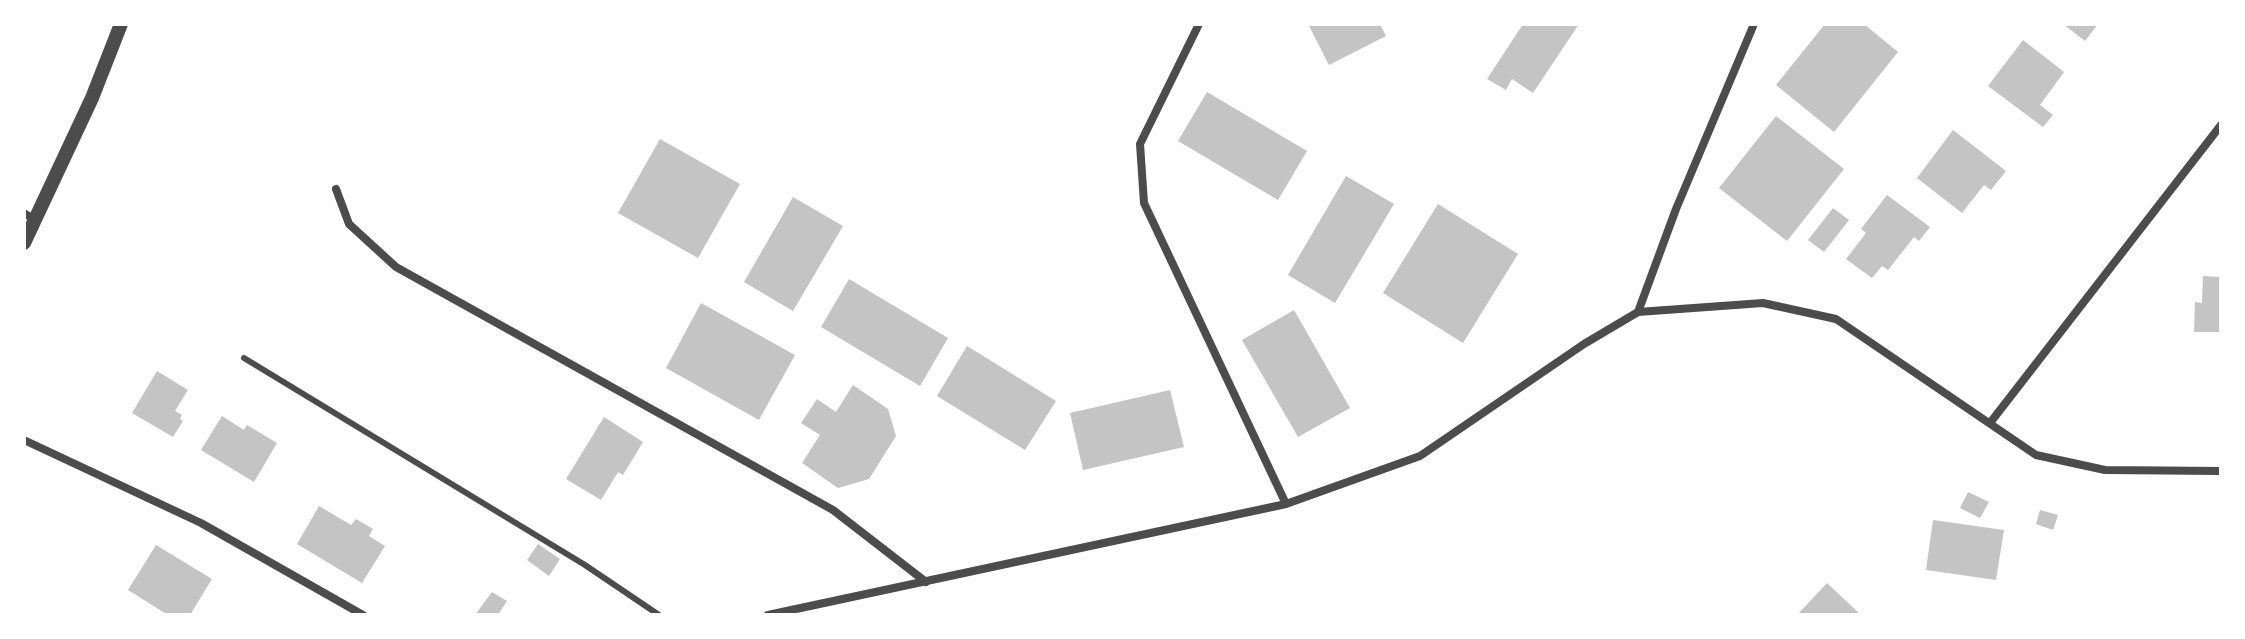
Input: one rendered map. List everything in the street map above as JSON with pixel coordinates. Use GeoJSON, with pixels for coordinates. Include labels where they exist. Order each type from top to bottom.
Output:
{"type":"FeatureCollection","features":[{"type":"Feature","properties":{"kind":"street"},"geometry":{"type":"LineString","coordinates":[[24,243],[29,216],[92,98],[121,24]]}},
{"type":"Feature","properties":{"kind":"street"},"geometry":{"type":"LineString","coordinates":[[1199,24],[1140,144],[1144,203],[1286,504]]}},
{"type":"Feature","properties":{"kind":"street"},"geometry":{"type":"LineString","coordinates":[[1638,312],[1676,209],[1754,24]]}},
{"type":"Feature","properties":{"kind":"street"},"geometry":{"type":"LineString","coordinates":[[1990,423],[2221,125]]}},
{"type":"Feature","properties":{"kind":"street"},"geometry":{"type":"LineString","coordinates":[[336,189],[349,224],[396,267],[833,510],[926,582]]}},
{"type":"Feature","properties":{"kind":"street"},"geometry":{"type":"LineString","coordinates":[[768,615],[1286,504],[1420,456],[1584,344],[1638,312],[1763,303],[1836,319],[2036,455],[2105,470],[2221,471]]}},
{"type":"Feature","properties":{"kind":"street"},"geometry":{"type":"LineString","coordinates":[[24,440],[201,523],[363,615]]}},
{"type":"Feature","properties":{"kind":"lane"},"geometry":{"type":"LineString","coordinates":[[244,358],[585,565],[659,615]]}},
{"type":"Feature","properties":{"kind":"building"},"geometry":{"type":"Polygon","coordinates":[[[1308,24],[1380,24],[1386,36],[1329,65],[1308,24]]]}},
{"type":"Feature","properties":{"kind":"building"},"geometry":{"type":"Polygon","coordinates":[[[1523,24],[1579,24],[1533,93],[1512,79],[1506,90],[1487,79],[1523,24]]]}},
{"type":"Feature","properties":{"kind":"building"},"geometry":{"type":"Polygon","coordinates":[[[1825,24],[1864,24],[1898,52],[1834,132],[1776,85],[1825,24]]]}},
{"type":"Feature","properties":{"kind":"building"},"geometry":{"type":"Polygon","coordinates":[[[2063,24],[2098,24],[2085,41],[2063,24]]]}},
{"type":"Feature","properties":{"kind":"building"},"geometry":{"type":"Polygon","coordinates":[[[2023,40],[2064,72],[2040,105],[2053,115],[2043,127],[1988,86],[2023,40]]]}},
{"type":"Feature","properties":{"kind":"building"},"geometry":{"type":"Polygon","coordinates":[[[1207,92],[1307,151],[1278,200],[1178,141],[1207,92]]]}},
{"type":"Feature","properties":{"kind":"building"},"geometry":{"type":"Polygon","coordinates":[[[1776,116],[1844,169],[1787,241],[1719,188],[1776,116]]]}},
{"type":"Feature","properties":{"kind":"building"},"geometry":{"type":"Polygon","coordinates":[[[1953,130],[2006,171],[1991,190],[1984,185],[1962,213],[1917,178],[1953,130]]]}},
{"type":"Feature","properties":{"kind":"building"},"geometry":{"type":"Polygon","coordinates":[[[660,139],[740,184],[698,258],[618,213],[660,139]]]}},
{"type":"Feature","properties":{"kind":"building"},"geometry":{"type":"Polygon","coordinates":[[[1346,176],[1394,204],[1335,303],[1288,275],[1346,176]]]}},
{"type":"Feature","properties":{"kind":"building"},"geometry":{"type":"Polygon","coordinates":[[[1887,195],[1930,227],[1919,241],[1914,237],[1888,270],[1882,266],[1872,278],[1846,259],[1866,233],[1861,229],[1887,195]]]}},
{"type":"Feature","properties":{"kind":"building"},"geometry":{"type":"Polygon","coordinates":[[[793,197],[843,226],[793,311],[744,282],[793,197]]]}},
{"type":"Feature","properties":{"kind":"building"},"geometry":{"type":"Polygon","coordinates":[[[1438,204],[1518,254],[1463,343],[1383,293],[1438,204]]]}},
{"type":"Feature","properties":{"kind":"building"},"geometry":{"type":"Polygon","coordinates":[[[1833,208],[1849,220],[1824,252],[1808,240],[1833,208]]]}},
{"type":"Feature","properties":{"kind":"building"},"geometry":{"type":"Polygon","coordinates":[[[2203,276],[2221,277],[2221,332],[2194,332],[2195,302],[2202,303],[2203,276]]]}},
{"type":"Feature","properties":{"kind":"building"},"geometry":{"type":"Polygon","coordinates":[[[849,279],[948,338],[920,386],[821,327],[849,279]]]}},
{"type":"Feature","properties":{"kind":"building"},"geometry":{"type":"Polygon","coordinates":[[[701,303],[795,355],[759,420],[666,368],[701,303]]]}},
{"type":"Feature","properties":{"kind":"building"},"geometry":{"type":"Polygon","coordinates":[[[1294,310],[1350,408],[1298,437],[1242,340],[1294,310]]]}},
{"type":"Feature","properties":{"kind":"building"},"geometry":{"type":"Polygon","coordinates":[[[967,346],[1056,401],[1025,450],[937,396],[967,346]]]}},
{"type":"Feature","properties":{"kind":"building"},"geometry":{"type":"Polygon","coordinates":[[[157,371],[188,390],[175,411],[182,415],[180,419],[183,421],[173,437],[132,413],[157,371]]]}},
{"type":"Feature","properties":{"kind":"building"},"geometry":{"type":"Polygon","coordinates":[[[853,385],[888,409],[896,436],[869,479],[838,488],[802,463],[820,435],[801,423],[817,399],[836,412],[853,385]]]}},
{"type":"Feature","properties":{"kind":"building"},"geometry":{"type":"Polygon","coordinates":[[[1170,390],[1184,447],[1083,470],[1070,413],[1170,390]]]}},
{"type":"Feature","properties":{"kind":"building"},"geometry":{"type":"Polygon","coordinates":[[[222,416],[244,430],[247,425],[277,443],[254,482],[201,450],[222,416]]]}},
{"type":"Feature","properties":{"kind":"building"},"geometry":{"type":"Polygon","coordinates":[[[604,417],[643,442],[623,475],[618,472],[601,500],[566,479],[604,417]]]}},
{"type":"Feature","properties":{"kind":"building"},"geometry":{"type":"Polygon","coordinates":[[[1968,492],[1989,502],[1980,518],[1960,508],[1968,492]]]}},
{"type":"Feature","properties":{"kind":"building"},"geometry":{"type":"Polygon","coordinates":[[[319,506],[351,525],[356,519],[373,529],[369,536],[385,546],[362,583],[297,544],[319,506]]]}},
{"type":"Feature","properties":{"kind":"building"},"geometry":{"type":"Polygon","coordinates":[[[2040,510],[2058,515],[2053,530],[2036,524],[2040,510]]]}},
{"type":"Feature","properties":{"kind":"building"},"geometry":{"type":"Polygon","coordinates":[[[1933,520],[2004,530],[1996,580],[1926,570],[1933,520]]]}},
{"type":"Feature","properties":{"kind":"building"},"geometry":{"type":"Polygon","coordinates":[[[538,544],[560,559],[549,576],[527,560],[538,544]]]}},
{"type":"Feature","properties":{"kind":"building"},"geometry":{"type":"Polygon","coordinates":[[[156,545],[212,579],[190,615],[168,615],[128,590],[156,545]]]}},
{"type":"Feature","properties":{"kind":"building"},"geometry":{"type":"Polygon","coordinates":[[[1827,583],[1861,615],[1797,615],[1827,583]]]}},
{"type":"Feature","properties":{"kind":"building"},"geometry":{"type":"Polygon","coordinates":[[[492,592],[507,601],[498,615],[475,615],[492,592]]]}}]}
